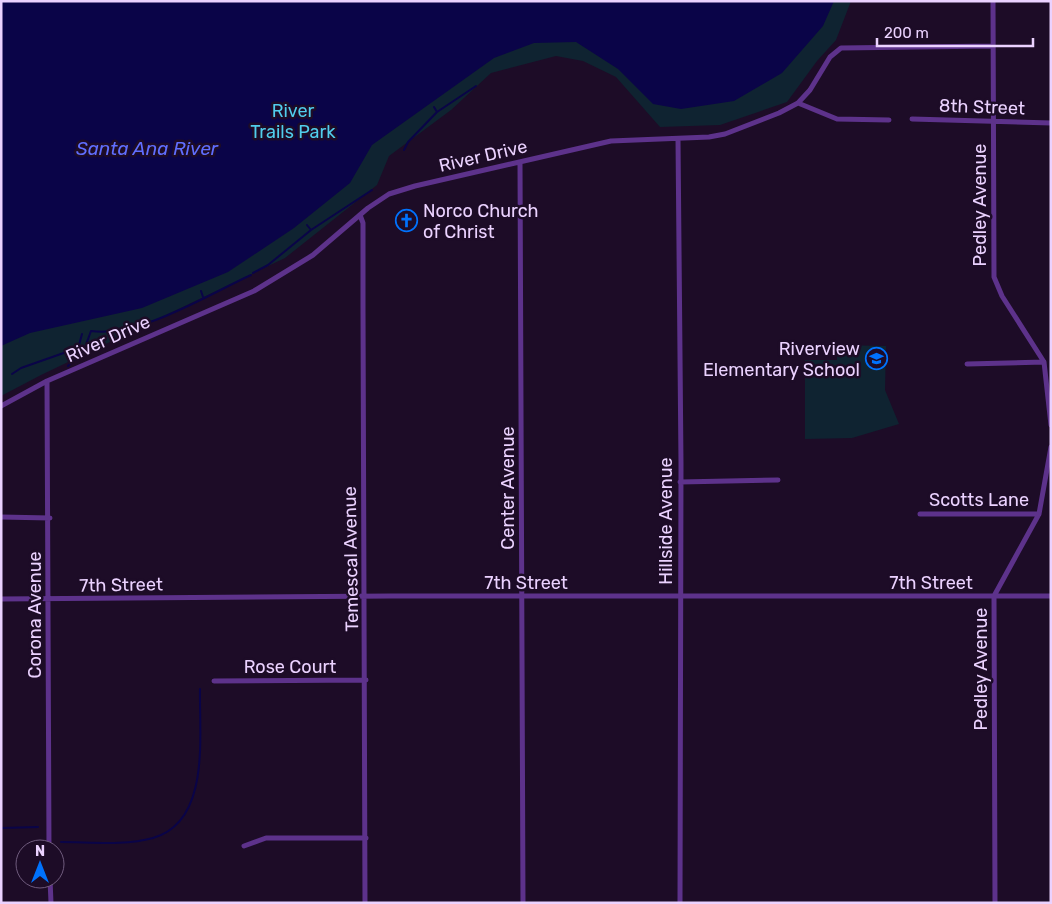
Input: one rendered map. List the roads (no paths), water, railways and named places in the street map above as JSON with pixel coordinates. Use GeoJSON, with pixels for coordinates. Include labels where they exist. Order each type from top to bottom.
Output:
{"type":"FeatureCollection","features":[{"type":"Feature","properties":{"kind":"street","name":"Pedley Avenue"},"geometry":{"type":"LineString","coordinates":[[993,1],[994,277],[1002,296],[1044,362],[1051,425]]}},
{"type":"Feature","properties":{"kind":"street","name":"River Drive"},"geometry":{"type":"LineString","coordinates":[[1,406],[47,381],[254,291],[313,255],[360,215],[389,194],[611,141],[678,139],[726,134],[779,113],[798,103],[810,90],[830,57],[841,48],[993,46]]}},
{"type":"Feature","properties":{"kind":"street"},"geometry":{"type":"LineString","coordinates":[[798,103],[837,119],[889,120]]}},
{"type":"Feature","properties":{"kind":"street","name":"8th Street"},"geometry":{"type":"LineString","coordinates":[[912,119],[1051,122]]}},
{"type":"Feature","properties":{"kind":"street","name":"Hillside Avenue"},"geometry":{"type":"LineString","coordinates":[[678,139],[680,903]]}},
{"type":"Feature","properties":{"kind":"street","name":"Center Avenue"},"geometry":{"type":"LineString","coordinates":[[520,162],[523,903]]}},
{"type":"Feature","properties":{"kind":"street","name":"Temescal Avenue"},"geometry":{"type":"LineString","coordinates":[[360,215],[363,223],[366,680],[365,903]]}},
{"type":"Feature","properties":{"kind":"street"},"geometry":{"type":"LineString","coordinates":[[967,364],[1044,362]]}},
{"type":"Feature","properties":{"kind":"street","name":"Corona Avenue"},"geometry":{"type":"LineString","coordinates":[[47,381],[50,518],[48,599],[50,839]]}},
{"type":"Feature","properties":{"kind":"street","name":"Pedley Avenue"},"geometry":{"type":"LineString","coordinates":[[995,903],[994,596],[1039,514],[1051,447]]}},
{"type":"Feature","properties":{"kind":"street"},"geometry":{"type":"LineString","coordinates":[[680,482],[778,480]]}},
{"type":"Feature","properties":{"kind":"street","name":"Scotts Lane"},"geometry":{"type":"LineString","coordinates":[[920,514],[1039,514]]}},
{"type":"Feature","properties":{"kind":"street"},"geometry":{"type":"LineString","coordinates":[[1,517],[50,518]]}},
{"type":"Feature","properties":{"kind":"street","name":"7th Street"},"geometry":{"type":"LineString","coordinates":[[1,599],[522,596],[1051,596]]}},
{"type":"Feature","properties":{"kind":"street","name":"Rose Court"},"geometry":{"type":"LineString","coordinates":[[214,681],[366,680]]}},
{"type":"Feature","properties":{"kind":"street"},"geometry":{"type":"LineString","coordinates":[[244,846],[266,838],[366,838]]}},
{"type":"Feature","properties":{"kind":"street"},"geometry":{"type":"LineString","coordinates":[[50,889],[51,903]]}},
{"type":"Feature","properties":{"kind":"water","name":"Santa Ana River"},"geometry":{"type":"Polygon","coordinates":[[[1,1],[834,1],[823,26],[782,73],[734,101],[681,109],[653,104],[618,69],[576,42],[534,43],[494,58],[372,145],[350,183],[294,228],[228,272],[142,308],[30,333],[1,346],[1,1]]]}},
{"type":"Feature","properties":{"kind":"waterway"},"geometry":{"type":"LineString","coordinates":[[437,112],[476,86]]}},
{"type":"Feature","properties":{"kind":"waterway"},"geometry":{"type":"LineString","coordinates":[[404,150],[408,142],[437,112],[434,107]]}},
{"type":"Feature","properties":{"kind":"waterway"},"geometry":{"type":"LineString","coordinates":[[307,225],[311,230],[372,190]]}},
{"type":"Feature","properties":{"kind":"waterway"},"geometry":{"type":"LineString","coordinates":[[253,273],[268,265],[311,230]]}},
{"type":"Feature","properties":{"kind":"waterway"},"geometry":{"type":"LineString","coordinates":[[68,366],[84,350],[91,331],[110,331],[151,322],[251,275]]}},
{"type":"Feature","properties":{"kind":"waterway"},"geometry":{"type":"LineString","coordinates":[[201,291],[203,297]]}},
{"type":"Feature","properties":{"kind":"waterway"},"geometry":{"type":"LineString","coordinates":[[12,374],[21,368],[75,349],[79,345],[82,334]]}},
{"type":"Feature","properties":{"kind":"waterway"},"geometry":{"type":"LineString","coordinates":[[65,842],[131,842],[153,838],[172,829],[185,814],[193,796],[198,775],[200,689]]}},
{"type":"Feature","properties":{"kind":"waterway"},"geometry":{"type":"LineString","coordinates":[[1,828],[38,827]]}},
{"type":"Feature","properties":{"kind":"place","name":"Norco Church of Christ"},"geometry":{"type":"Point","coordinates":[407,221]}},
{"type":"Feature","properties":{"kind":"place","name":"Riverview Elementary School"},"geometry":{"type":"Point","coordinates":[876,359]}},
{"type":"Feature","properties":{"kind":"park label","name":"River Trails Park"},"geometry":{"type":"Point","coordinates":[293,121]}}]}
